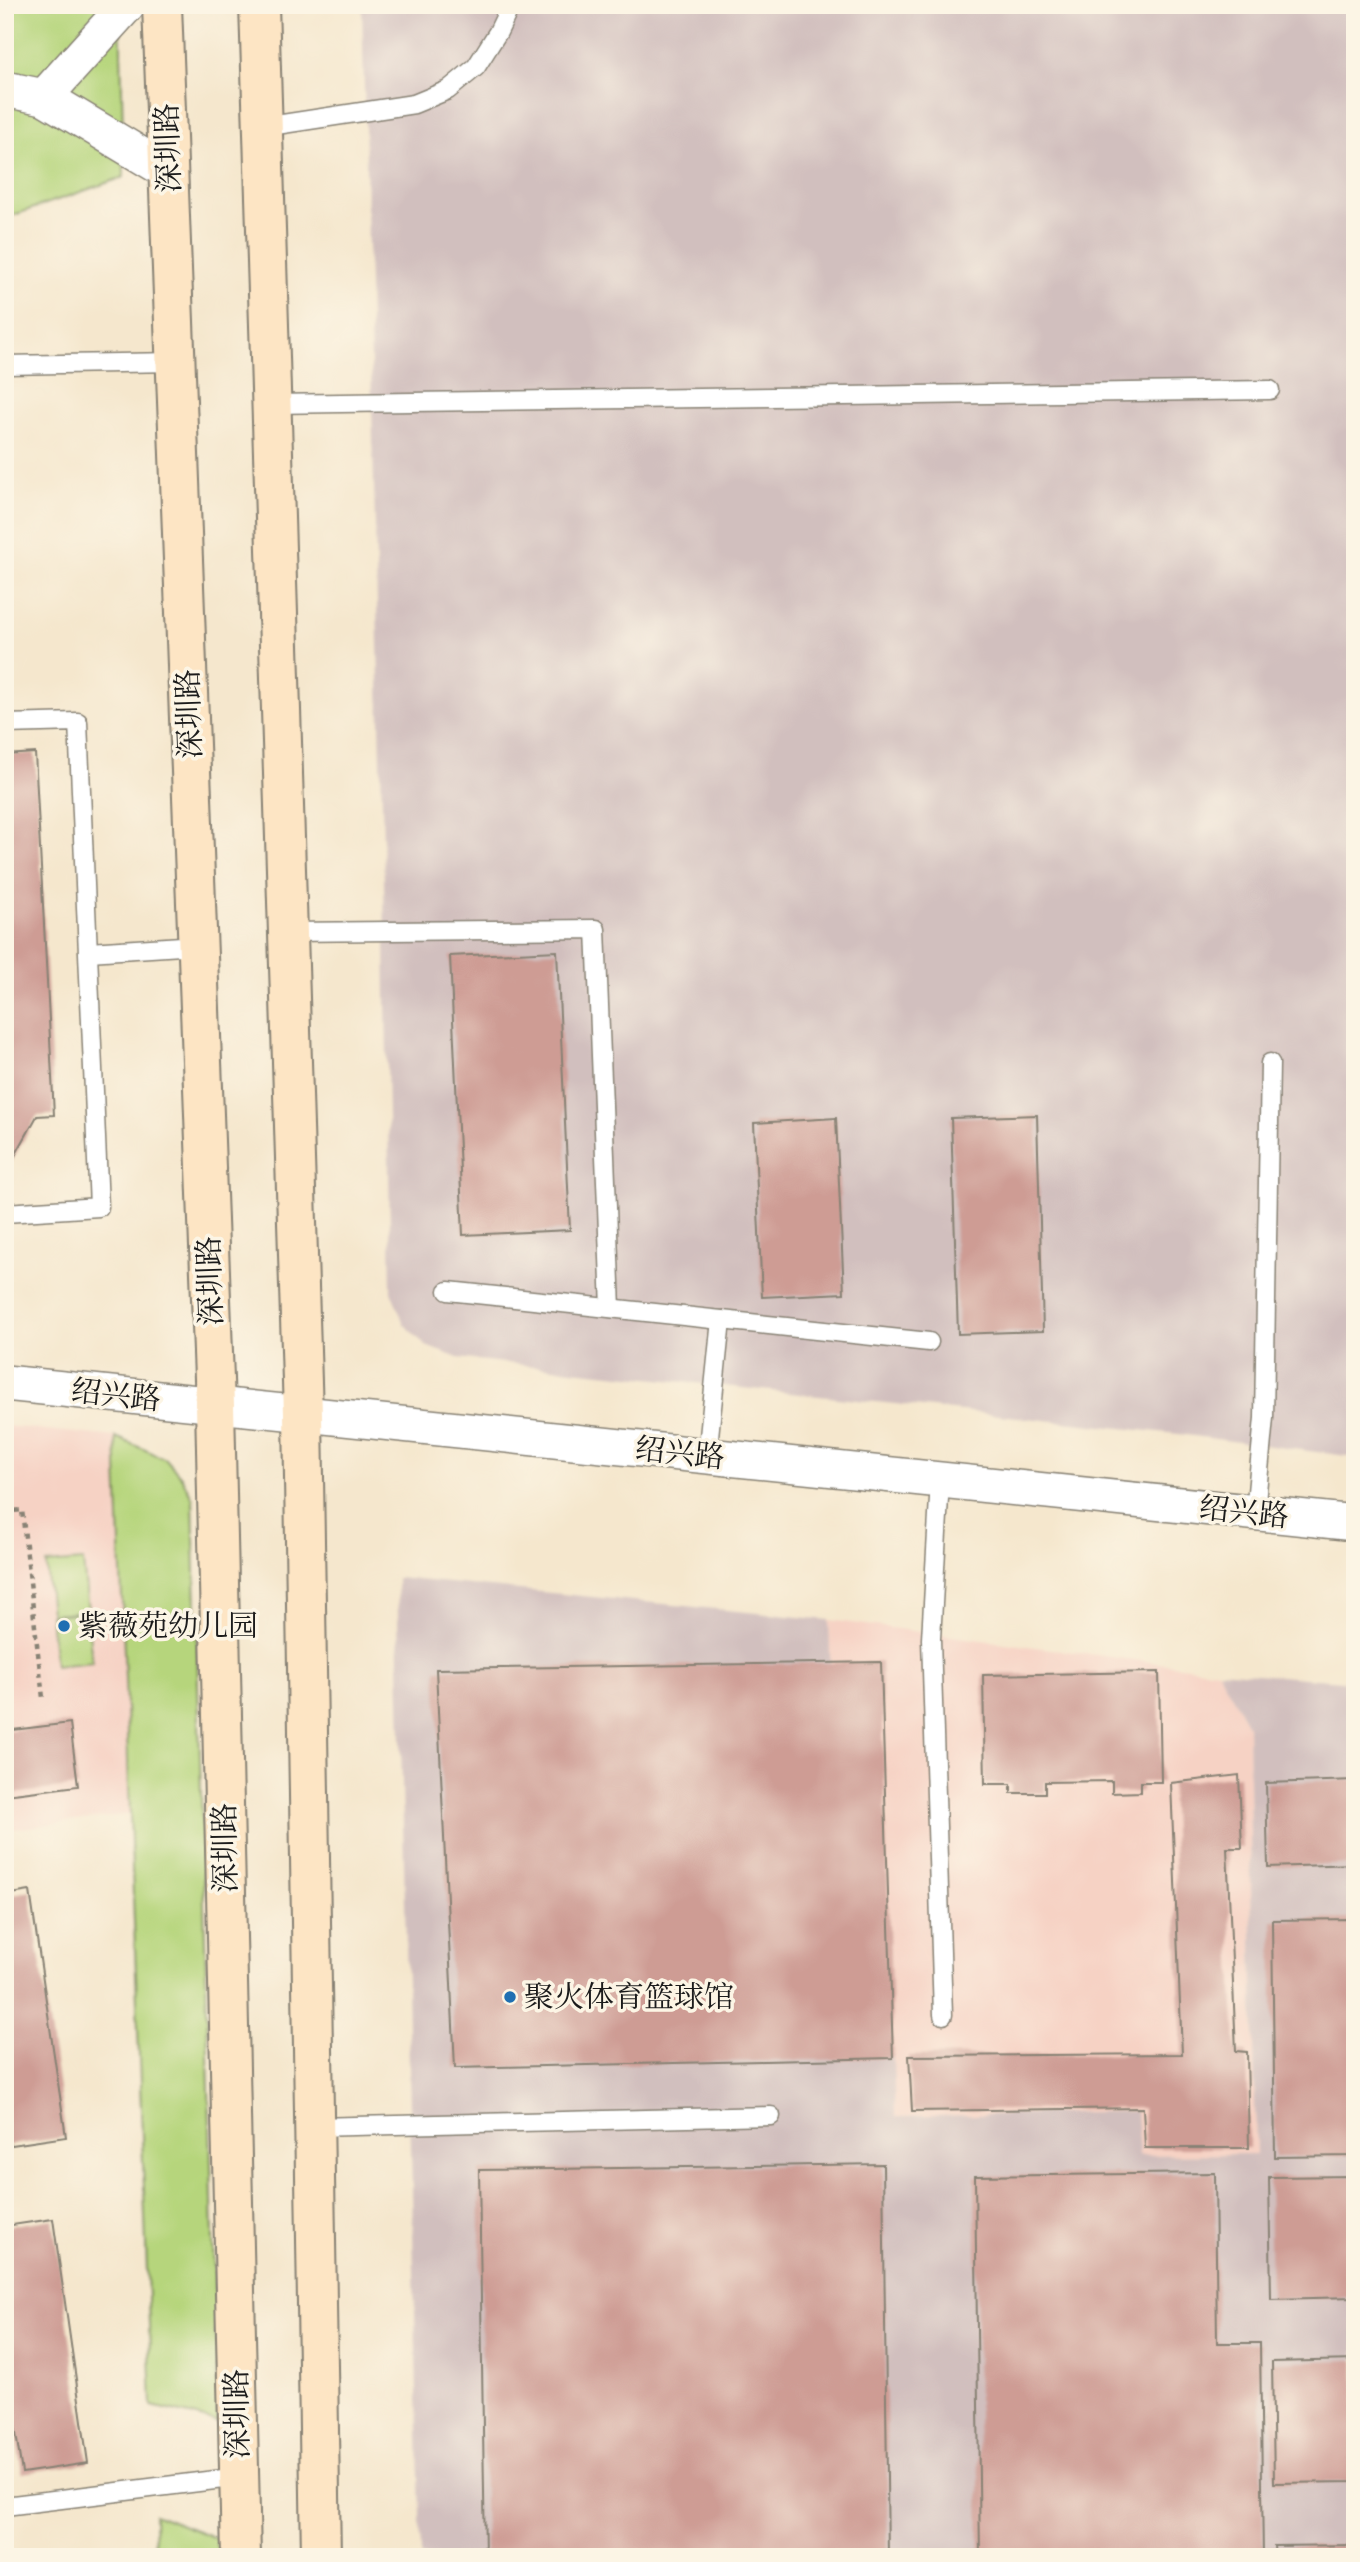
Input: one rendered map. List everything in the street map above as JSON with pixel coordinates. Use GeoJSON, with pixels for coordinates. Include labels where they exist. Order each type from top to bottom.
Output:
{"type":"FeatureCollection","features":[{"type":"Feature","properties":{"kind":"street"},"geometry":{"type":"LineString","coordinates":[[44,97],[127,5]]}},
{"type":"Feature","properties":{"kind":"street","name":"深圳路"},"geometry":{"type":"LineString","coordinates":[[162,5],[215,1405],[241,2557]]}},
{"type":"Feature","properties":{"kind":"street"},"geometry":{"type":"LineString","coordinates":[[259,5],[303,1414],[321,2557]]}},
{"type":"Feature","properties":{"kind":"street"},"geometry":{"type":"LineString","coordinates":[[5,89],[44,97],[169,172]]}},
{"type":"Feature","properties":{"kind":"street","name":"绍兴路"},"geometry":{"type":"LineString","coordinates":[[5,1383],[1355,1523]]}},
{"type":"Feature","properties":{"kind":"lane"},"geometry":{"type":"LineString","coordinates":[[263,127],[414,104],[447,90],[476,67],[511,5]]}},
{"type":"Feature","properties":{"kind":"lane"},"geometry":{"type":"LineString","coordinates":[[5,365],[176,362]]}},
{"type":"Feature","properties":{"kind":"lane"},"geometry":{"type":"LineString","coordinates":[[271,404],[1270,390]]}},
{"type":"Feature","properties":{"kind":"lane"},"geometry":{"type":"LineString","coordinates":[[5,724],[78,722],[99,1207],[5,1213]]}},
{"type":"Feature","properties":{"kind":"lane"},"geometry":{"type":"LineString","coordinates":[[288,932],[596,929],[611,1308]]}},
{"type":"Feature","properties":{"kind":"lane"},"geometry":{"type":"LineString","coordinates":[[89,951],[197,945]]}},
{"type":"Feature","properties":{"kind":"lane"},"geometry":{"type":"LineString","coordinates":[[1255,1513],[1264,1418],[1270,1063]]}},
{"type":"Feature","properties":{"kind":"lane"},"geometry":{"type":"LineString","coordinates":[[447,1291],[929,1342]]}},
{"type":"Feature","properties":{"kind":"lane"},"geometry":{"type":"LineString","coordinates":[[707,1456],[721,1320]]}},
{"type":"Feature","properties":{"kind":"lane"},"geometry":{"type":"LineString","coordinates":[[940,1480],[931,1639],[943,2015]]}},
{"type":"Feature","properties":{"kind":"lane"},"geometry":{"type":"LineString","coordinates":[[314,2127],[771,2116]]}},
{"type":"Feature","properties":{"kind":"lane"},"geometry":{"type":"LineString","coordinates":[[5,2506],[239,2477]]}},
{"type":"Feature","properties":{"kind":"path"},"geometry":{"type":"LineString","coordinates":[[5,1512],[22,1510],[43,1698]]}},
{"type":"Feature","properties":{"kind":"shaded area"},"geometry":{"type":"Polygon","coordinates":[[[362,5],[1355,5],[1355,1457],[1178,1434],[458,1358],[426,1346],[404,1324],[391,1291],[384,883],[362,5]]]}},
{"type":"Feature","properties":{"kind":"shaded area","name":"紫薇苑幼儿园"},"geometry":{"type":"Polygon","coordinates":[[[5,1426],[116,1437],[130,1814],[5,1830],[5,1426]]]}},
{"type":"Feature","properties":{"kind":"shaded area"},"geometry":{"type":"Polygon","coordinates":[[[397,1578],[829,1620],[843,2059],[893,2058],[895,2117],[1136,2111],[1139,2155],[1256,2154],[1248,1725],[1218,1671],[1355,1682],[1355,2557],[421,2557],[397,1578]]]}},
{"type":"Feature","properties":{"kind":"shaded area"},"geometry":{"type":"Polygon","coordinates":[[[829,1620],[1218,1671],[1248,1725],[1256,2154],[1138,2155],[1136,2111],[895,2117],[843,2060],[829,1620]]]}},
{"type":"Feature","properties":{"kind":"green space"},"geometry":{"type":"Polygon","coordinates":[[[5,5],[120,5],[124,177],[5,218],[5,5]]]}},
{"type":"Feature","properties":{"kind":"green space"},"geometry":{"type":"Polygon","coordinates":[[[116,1437],[166,1459],[181,1476],[193,1499],[218,2422],[152,2406],[116,1437]]]}},
{"type":"Feature","properties":{"kind":"green space"},"geometry":{"type":"Polygon","coordinates":[[[83,1561],[88,1611],[51,1614],[46,1564],[83,1561]]]}},
{"type":"Feature","properties":{"kind":"green space"},"geometry":{"type":"Polygon","coordinates":[[[87,1612],[92,1662],[55,1666],[50,1615],[87,1612]]]}},
{"type":"Feature","properties":{"kind":"green space"},"geometry":{"type":"Polygon","coordinates":[[[154,2514],[221,2540],[221,2557],[155,2557],[154,2514]]]}},
{"type":"Feature","properties":{"kind":"building"},"geometry":{"type":"Polygon","coordinates":[[[35,753],[54,1115],[37,1116],[12,1161],[5,1167],[5,755],[35,753]]]}},
{"type":"Feature","properties":{"kind":"building"},"geometry":{"type":"Polygon","coordinates":[[[557,951],[570,1230],[463,1235],[450,956],[557,951]]]}},
{"type":"Feature","properties":{"kind":"building"},"geometry":{"type":"Polygon","coordinates":[[[1037,1115],[1043,1331],[958,1334],[951,1118],[1037,1115]]]}},
{"type":"Feature","properties":{"kind":"building"},"geometry":{"type":"Polygon","coordinates":[[[836,1118],[844,1293],[762,1297],[754,1123],[836,1118]]]}},
{"type":"Feature","properties":{"kind":"building"},"geometry":{"type":"Polygon","coordinates":[[[881,1662],[893,2058],[455,2068],[436,1669],[881,1662]]]}},
{"type":"Feature","properties":{"kind":"building"},"geometry":{"type":"Polygon","coordinates":[[[1159,1672],[1161,1782],[1141,1782],[1141,1792],[1112,1793],[1112,1781],[1045,1782],[1045,1793],[1011,1793],[1011,1784],[985,1784],[983,1675],[1159,1672]]]}},
{"type":"Feature","properties":{"kind":"building"},"geometry":{"type":"Polygon","coordinates":[[[70,1723],[78,1786],[5,1795],[5,1731],[70,1723]]]}},
{"type":"Feature","properties":{"kind":"building"},"geometry":{"type":"Polygon","coordinates":[[[1239,1775],[1242,1848],[1227,1848],[1236,2051],[1247,2052],[1249,2148],[1145,2148],[1143,2108],[912,2111],[909,2056],[1182,2054],[1171,1783],[1239,1775]]]}},
{"type":"Feature","properties":{"kind":"building"},"geometry":{"type":"Polygon","coordinates":[[[1355,1780],[1355,1864],[1268,1867],[1266,1783],[1355,1780]]]}},
{"type":"Feature","properties":{"kind":"building"},"geometry":{"type":"Polygon","coordinates":[[[30,1891],[66,2137],[5,2146],[5,1895],[30,1891]]]}},
{"type":"Feature","properties":{"kind":"building"},"geometry":{"type":"Polygon","coordinates":[[[1355,1919],[1355,2156],[1275,2157],[1272,1920],[1355,1919]]]}},
{"type":"Feature","properties":{"kind":"building"},"geometry":{"type":"Polygon","coordinates":[[[883,2164],[888,2557],[485,2557],[479,2170],[883,2164]]]}},
{"type":"Feature","properties":{"kind":"building"},"geometry":{"type":"Polygon","coordinates":[[[1215,2173],[1217,2343],[1260,2343],[1263,2557],[980,2557],[975,2176],[1215,2173]]]}},
{"type":"Feature","properties":{"kind":"building"},"geometry":{"type":"Polygon","coordinates":[[[1355,2176],[1355,2297],[1271,2299],[1269,2177],[1355,2176]]]}},
{"type":"Feature","properties":{"kind":"building"},"geometry":{"type":"Polygon","coordinates":[[[53,2219],[88,2463],[22,2473],[5,2361],[5,2226],[53,2219]]]}},
{"type":"Feature","properties":{"kind":"building"},"geometry":{"type":"Polygon","coordinates":[[[1355,2360],[1355,2482],[1274,2483],[1272,2362],[1355,2360]]]}},
{"type":"Feature","properties":{"kind":"building"},"geometry":{"type":"Polygon","coordinates":[[[1355,2545],[1355,2557],[1275,2557],[1274,2546],[1355,2545]]]}},
{"type":"Feature","properties":{"kind":"place","name":"紫薇苑幼儿园"},"geometry":{"type":"Point","coordinates":[64,1626]}},
{"type":"Feature","properties":{"kind":"place","name":"聚火体育篮球馆"},"geometry":{"type":"Point","coordinates":[510,1997]}}]}
